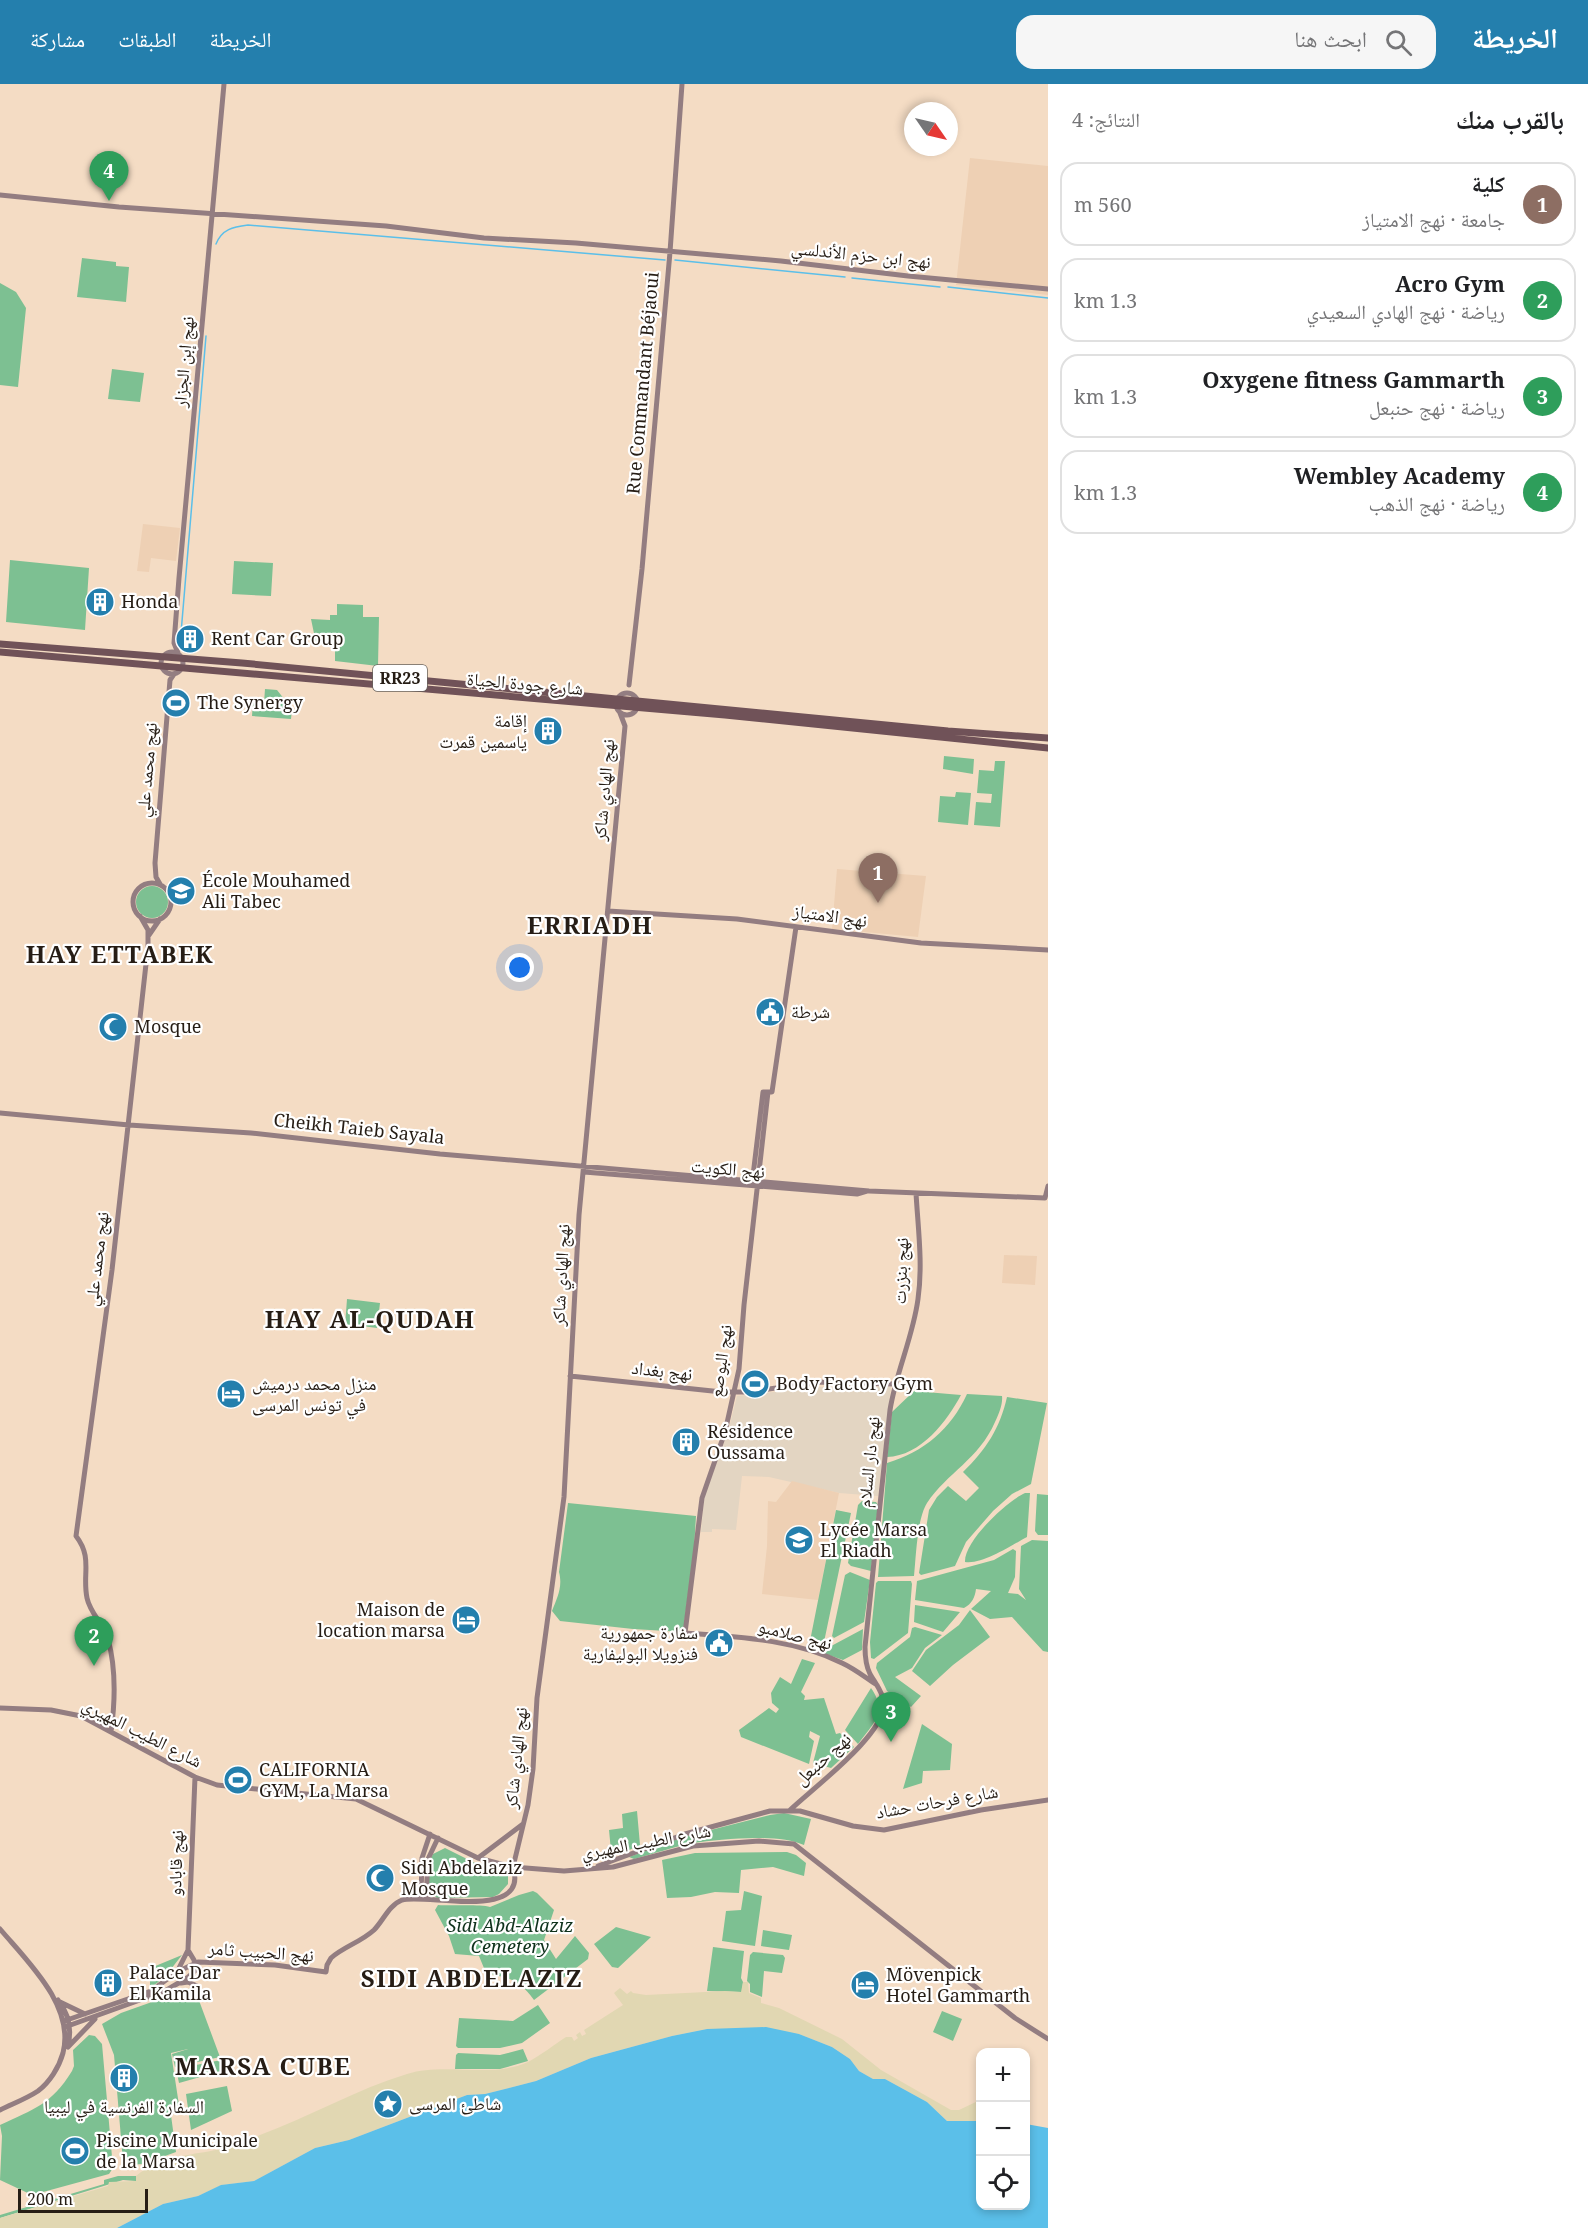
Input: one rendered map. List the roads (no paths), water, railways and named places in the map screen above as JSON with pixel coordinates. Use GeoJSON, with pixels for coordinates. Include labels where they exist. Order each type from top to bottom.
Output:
{"type":"FeatureCollection","features":[{"type":"Feature","properties":{"kind":"highway","name":"شارع جودة الحياة"},"geometry":{"type":"LineString","coordinates":[[0,644],[180,656],[1048,748]]}},
{"type":"Feature","properties":{"kind":"highway","name":"شارع جودة الحياة"},"geometry":{"type":"LineString","coordinates":[[0,652],[618,703]]}},
{"type":"Feature","properties":{"kind":"highway","name":"شارع جودة الحياة"},"geometry":{"type":"LineString","coordinates":[[636,705],[1048,738]]}},
{"type":"Feature","properties":{"kind":"street","name":"نهج إبن الجزار"},"geometry":{"type":"LineString","coordinates":[[174,643],[224,84]]}},
{"type":"Feature","properties":{"kind":"street","name":"Rue Commandant Béjaoui"},"geometry":{"type":"LineString","coordinates":[[629,685],[642,569],[670,252],[682,84]]}},
{"type":"Feature","properties":{"kind":"street","name":"نهج ابن حزم الأندلسي"},"geometry":{"type":"LineString","coordinates":[[0,195],[345,223],[484,238],[576,243],[1048,290]]}},
{"type":"Feature","properties":{"kind":"street"},"geometry":{"type":"LineString","coordinates":[[174,643],[182,667],[170,680],[162,666],[164,655],[174,643]]}},
{"type":"Feature","properties":{"kind":"street"},"geometry":{"type":"LineString","coordinates":[[167,673],[174,674]]}},
{"type":"Feature","properties":{"kind":"street","name":"نهج محمد علي"},"geometry":{"type":"LineString","coordinates":[[155,863],[170,680]]}},
{"type":"Feature","properties":{"kind":"street"},"geometry":{"type":"LineString","coordinates":[[625,726],[618,703],[629,685]]}},
{"type":"Feature","properties":{"kind":"street"},"geometry":{"type":"LineString","coordinates":[[625,726],[636,705],[629,685]]}},
{"type":"Feature","properties":{"kind":"street"},"geometry":{"type":"LineString","coordinates":[[618,703],[628,693],[636,705]]}},
{"type":"Feature","properties":{"kind":"street","name":"نهج الهادي شاكر"},"geometry":{"type":"LineString","coordinates":[[424,1898],[478,1901],[496,1899],[507,1893],[514,1883],[513,1867],[524,1824],[533,1769],[537,1698],[564,1497],[578,1239],[625,726]]}},
{"type":"Feature","properties":{"kind":"street"},"geometry":{"type":"LineString","coordinates":[[149,935],[160,919],[167,914],[171,904],[169,892],[156,877],[155,863]]}},
{"type":"Feature","properties":{"kind":"street"},"geometry":{"type":"LineString","coordinates":[[149,935],[135,910],[133,900],[136,891],[151,876],[155,863]]}},
{"type":"Feature","properties":{"kind":"street"},"geometry":{"type":"LineString","coordinates":[[141,886],[149,882],[160,884]]}},
{"type":"Feature","properties":{"kind":"street","name":"نهج الامتياز"},"geometry":{"type":"LineString","coordinates":[[608,912],[707,916],[921,943],[1048,951]]}},
{"type":"Feature","properties":{"kind":"street"},"geometry":{"type":"LineString","coordinates":[[140,916],[150,921],[160,919]]}},
{"type":"Feature","properties":{"kind":"street","name":"نهج البوصع"},"geometry":{"type":"LineString","coordinates":[[685,1633],[702,1498],[724,1432],[741,1355],[742,1322],[756,1199],[755,1184],[796,927]]}},
{"type":"Feature","properties":{"kind":"street","name":"نهج محمد علي"},"geometry":{"type":"LineString","coordinates":[[111,1732],[114,1713],[108,1638],[89,1604],[85,1549],[76,1536],[129,1125],[136,1040],[149,935]]}},
{"type":"Feature","properties":{"kind":"street","name":"Cheikh Taieb Sayala"},"geometry":{"type":"LineString","coordinates":[[0,1113],[129,1125],[251,1132],[584,1168]]}},
{"type":"Feature","properties":{"kind":"street","name":"نهج الكويت"},"geometry":{"type":"LineString","coordinates":[[584,1168],[857,1194],[869,1191],[1045,1197],[1048,1186]]}},
{"type":"Feature","properties":{"kind":"street","name":"نهج بنزرت"},"geometry":{"type":"LineString","coordinates":[[894,1384],[918,1299],[920,1277],[916,1193]]}},
{"type":"Feature","properties":{"kind":"street","name":"نهج بغداد"},"geometry":{"type":"LineString","coordinates":[[570,1376],[694,1390],[734,1392],[818,1382],[894,1384]]}},
{"type":"Feature","properties":{"kind":"street","name":"نهج دار السلام"},"geometry":{"type":"LineString","coordinates":[[878,1685],[869,1670],[865,1647],[894,1384]]}},
{"type":"Feature","properties":{"kind":"street","name":"نهج صلامبو"},"geometry":{"type":"LineString","coordinates":[[685,1633],[754,1638],[811,1651],[843,1663],[878,1685]]}},
{"type":"Feature","properties":{"kind":"street","name":"نهج حنبعل"},"geometry":{"type":"LineString","coordinates":[[790,1810],[867,1739],[882,1718],[883,1697],[878,1685]]}},
{"type":"Feature","properties":{"kind":"street","name":"شارع الطيب المهيري"},"geometry":{"type":"LineString","coordinates":[[0,1708],[72,1713],[195,1777],[218,1785],[356,1799],[478,1858],[513,1867],[564,1871],[590,1869],[614,1867],[693,1846],[759,1841],[794,1844],[1010,2014],[1048,2039]]}},
{"type":"Feature","properties":{"kind":"street","name":"نهج قابادو"},"geometry":{"type":"LineString","coordinates":[[188,1950],[195,1777]]}},
{"type":"Feature","properties":{"kind":"street","name":"شارع فرحات حشاد"},"geometry":{"type":"LineString","coordinates":[[590,1869],[685,1834],[770,1811],[790,1810],[853,1826],[884,1830],[1048,1800]]}},
{"type":"Feature","properties":{"kind":"street","name":"نهج الهادي شاكر"},"geometry":{"type":"LineString","coordinates":[[478,1858],[524,1824]]}},
{"type":"Feature","properties":{"kind":"street"},"geometry":{"type":"LineString","coordinates":[[424,1898],[422,1858],[430,1834]]}},
{"type":"Feature","properties":{"kind":"street"},"geometry":{"type":"LineString","coordinates":[[424,1898],[428,1859],[438,1838]]}},
{"type":"Feature","properties":{"kind":"street"},"geometry":{"type":"LineString","coordinates":[[620,1858],[634,1862]]}},
{"type":"Feature","properties":{"kind":"street","name":"نهج الحبيب ثامر"},"geometry":{"type":"LineString","coordinates":[[195,1963],[275,1965],[326,1972],[331,1958],[373,1931],[396,1904],[407,1899],[424,1898]]}},
{"type":"Feature","properties":{"kind":"street"},"geometry":{"type":"LineString","coordinates":[[0,1929],[57,1999],[67,2023],[69,2039],[51,2077],[38,2090],[0,2110]]}},
{"type":"Feature","properties":{"kind":"street"},"geometry":{"type":"LineString","coordinates":[[177,1972],[188,1950]]}},
{"type":"Feature","properties":{"kind":"street","name":"نهج الحبيب ثامر"},"geometry":{"type":"LineString","coordinates":[[67,2023],[97,2016],[165,1991],[182,1981],[196,1970],[188,1950]]}},
{"type":"Feature","properties":{"kind":"street"},"geometry":{"type":"LineString","coordinates":[[196,1970],[207,1962]]}},
{"type":"Feature","properties":{"kind":"street"},"geometry":{"type":"LineString","coordinates":[[67,2023],[85,2014],[148,1992],[195,1963]]}},
{"type":"Feature","properties":{"kind":"street"},"geometry":{"type":"LineString","coordinates":[[177,1972],[182,1981],[197,1986]]}},
{"type":"Feature","properties":{"kind":"street"},"geometry":{"type":"LineString","coordinates":[[57,1999],[85,2014]]}},
{"type":"Feature","properties":{"kind":"street"},"geometry":{"type":"LineString","coordinates":[[65,2051],[97,2016]]}},
{"type":"Feature","properties":{"kind":"street"},"geometry":{"type":"LineString","coordinates":[[61,2060],[67,2023]]}},
{"type":"Feature","properties":{"kind":"water"},"geometry":{"type":"Polygon","coordinates":[[[766,2027],[799,2034],[832,2047],[850,2059],[859,2071],[873,2079],[885,2079],[927,2102],[947,2121],[976,2121],[976,2210],[1030,2210],[1030,2125],[1048,2128],[1048,2228],[117,2228],[163,2204],[198,2196],[221,2185],[254,2181],[315,2148],[349,2140],[467,2095],[485,2094],[536,2081],[591,2058],[707,2029],[766,2027]]]}},
{"type":"Feature","properties":{"kind":"waterway"},"geometry":{"type":"LineString","coordinates":[[216,244],[221,235],[229,230],[248,225],[665,260]]}},
{"type":"Feature","properties":{"kind":"waterway"},"geometry":{"type":"LineString","coordinates":[[675,260],[845,277]]}},
{"type":"Feature","properties":{"kind":"waterway"},"geometry":{"type":"LineString","coordinates":[[852,278],[940,287]]}},
{"type":"Feature","properties":{"kind":"waterway"},"geometry":{"type":"LineString","coordinates":[[948,287],[1048,298]]}},
{"type":"Feature","properties":{"kind":"waterway"},"geometry":{"type":"LineString","coordinates":[[180,645],[206,336]]}},
{"type":"Feature","properties":{"kind":"place","name":"Wembley Academy"},"geometry":{"type":"Point","coordinates":[109,201]}},
{"type":"Feature","properties":{"kind":"place","name":"Honda"},"geometry":{"type":"Point","coordinates":[100,602]}},
{"type":"Feature","properties":{"kind":"place","name":"Rent Car Group"},"geometry":{"type":"Point","coordinates":[190,639]}},
{"type":"Feature","properties":{"kind":"place","name":"The Synergy"},"geometry":{"type":"Point","coordinates":[176,703]}},
{"type":"Feature","properties":{"kind":"place","name":"إقامة ياسمين قمرت"},"geometry":{"type":"Point","coordinates":[548,731]}},
{"type":"Feature","properties":{"kind":"place","name":"École Mouhamed Ali Tabec"},"geometry":{"type":"Point","coordinates":[181,891]}},
{"type":"Feature","properties":{"kind":"place","name":"كلية"},"geometry":{"type":"Point","coordinates":[878,903]}},
{"type":"Feature","properties":{"kind":"place","name":"شرطة"},"geometry":{"type":"Point","coordinates":[770,1012]}},
{"type":"Feature","properties":{"kind":"place","name":"Mosque"},"geometry":{"type":"Point","coordinates":[113,1027]}},
{"type":"Feature","properties":{"kind":"place","name":"Body Factory Gym"},"geometry":{"type":"Point","coordinates":[755,1384]}},
{"type":"Feature","properties":{"kind":"place","name":"منزل محمد درميش في تونس المرسى"},"geometry":{"type":"Point","coordinates":[231,1394]}},
{"type":"Feature","properties":{"kind":"place","name":"Résidence Oussama"},"geometry":{"type":"Point","coordinates":[686,1442]}},
{"type":"Feature","properties":{"kind":"place","name":"Lycée Marsa El Riadh"},"geometry":{"type":"Point","coordinates":[799,1540]}},
{"type":"Feature","properties":{"kind":"place","name":"Maison de location marsa"},"geometry":{"type":"Point","coordinates":[466,1620]}},
{"type":"Feature","properties":{"kind":"place","name":"سفارة جمهورية فنزويلا البوليفارية"},"geometry":{"type":"Point","coordinates":[719,1643]}},
{"type":"Feature","properties":{"kind":"place","name":"Acro Gym"},"geometry":{"type":"Point","coordinates":[94,1666]}},
{"type":"Feature","properties":{"kind":"place","name":"Oxygene fitness Gammarth"},"geometry":{"type":"Point","coordinates":[891,1742]}},
{"type":"Feature","properties":{"kind":"place","name":"CALIFORNIA GYM, La Marsa"},"geometry":{"type":"Point","coordinates":[238,1780]}},
{"type":"Feature","properties":{"kind":"place","name":"Sidi Abdelaziz Mosque"},"geometry":{"type":"Point","coordinates":[380,1878]}},
{"type":"Feature","properties":{"kind":"place","name":"Palace Dar El Kamila"},"geometry":{"type":"Point","coordinates":[108,1983]}},
{"type":"Feature","properties":{"kind":"place","name":"Mövenpick Hotel Gammarth"},"geometry":{"type":"Point","coordinates":[865,1985]}},
{"type":"Feature","properties":{"kind":"place","name":"السفارة الفرنسية في ليبيا"},"geometry":{"type":"Point","coordinates":[124,2078]}},
{"type":"Feature","properties":{"kind":"place","name":"شاطئ المرسى"},"geometry":{"type":"Point","coordinates":[388,2104]}},
{"type":"Feature","properties":{"kind":"place","name":"Piscine Municipale de la Marsa"},"geometry":{"type":"Point","coordinates":[75,2151]}},
{"type":"Feature","properties":{"kind":"district","name":"ERRIADH"},"geometry":{"type":"Point","coordinates":[590,926]}},
{"type":"Feature","properties":{"kind":"district","name":"HAY ETTABEK"},"geometry":{"type":"Point","coordinates":[120,955]}},
{"type":"Feature","properties":{"kind":"district","name":"HAY AL-QUDAH"},"geometry":{"type":"Point","coordinates":[370,1320]}},
{"type":"Feature","properties":{"kind":"district","name":"SIDI ABDELAZIZ"},"geometry":{"type":"Point","coordinates":[472,1979]}},
{"type":"Feature","properties":{"kind":"district","name":"MARSA CUBE"},"geometry":{"type":"Point","coordinates":[263,2067]}},
{"type":"Feature","properties":{"kind":"park label","name":"Sidi Abd-Alaziz Cemetery"},"geometry":{"type":"Point","coordinates":[510,1936]}}]}
